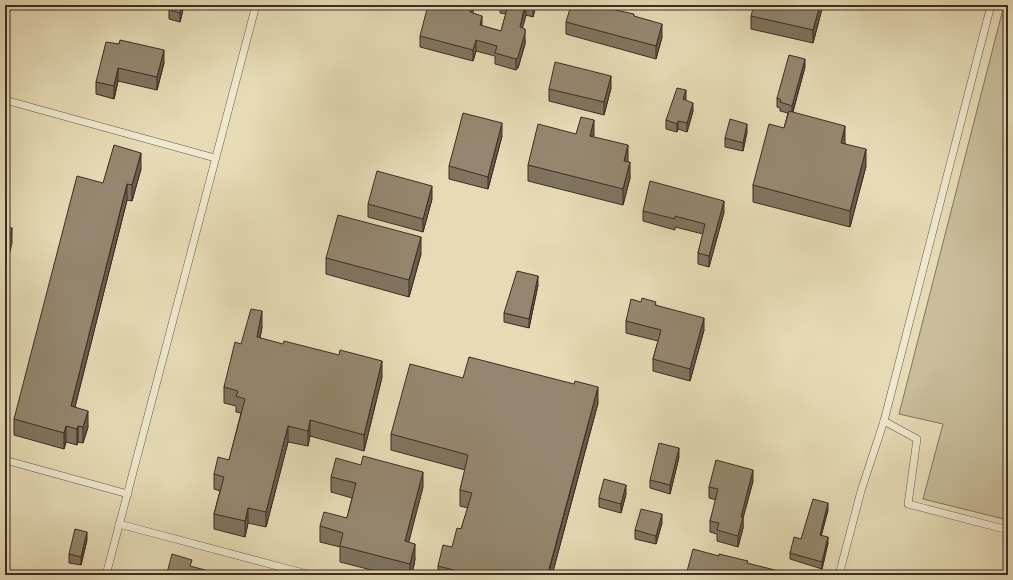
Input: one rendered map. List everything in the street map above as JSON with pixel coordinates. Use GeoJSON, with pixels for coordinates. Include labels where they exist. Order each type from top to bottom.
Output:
{"type":"FeatureCollection","features":[{"type":"Feature","properties":{"kind":"lane"},"geometry":{"type":"LineString","coordinates":[[106,575],[256,5]]}},
{"type":"Feature","properties":{"kind":"lane"},"geometry":{"type":"LineString","coordinates":[[839,575],[861,491],[884,421],[991,5]]}},
{"type":"Feature","properties":{"kind":"lane"},"geometry":{"type":"LineString","coordinates":[[5,100],[215,158]]}},
{"type":"Feature","properties":{"kind":"lane"},"geometry":{"type":"LineString","coordinates":[[884,421],[918,439],[908,504],[1008,530]]}},
{"type":"Feature","properties":{"kind":"lane"},"geometry":{"type":"LineString","coordinates":[[5,460],[128,494]]}},
{"type":"Feature","properties":{"kind":"lane"},"geometry":{"type":"LineString","coordinates":[[119,524],[310,575]]}},
{"type":"Feature","properties":{"kind":"shaded area"},"geometry":{"type":"Polygon","coordinates":[[[1004,5],[1008,5],[1008,520],[923,499],[943,424],[899,414],[1004,5]]]}},
{"type":"Feature","properties":{"kind":"building"},"geometry":{"type":"Polygon","coordinates":[[[170,5],[182,5],[180,13],[169,10],[170,5]]]}},
{"type":"Feature","properties":{"kind":"building"},"geometry":{"type":"Polygon","coordinates":[[[428,5],[442,5],[456,8],[457,5],[472,5],[470,12],[482,16],[480,25],[501,31],[508,5],[525,5],[520,27],[525,29],[525,33],[518,57],[516,59],[495,53],[497,46],[476,40],[473,50],[420,36],[428,5]]]}},
{"type":"Feature","properties":{"kind":"building"},"geometry":{"type":"Polygon","coordinates":[[[571,5],[593,5],[634,14],[634,16],[662,24],[656,46],[566,22],[571,5]]]}},
{"type":"Feature","properties":{"kind":"building"},"geometry":{"type":"Polygon","coordinates":[[[754,5],[820,5],[813,30],[751,16],[754,5]]]}},
{"type":"Feature","properties":{"kind":"building"},"geometry":{"type":"Polygon","coordinates":[[[120,40],[164,50],[157,77],[118,68],[114,86],[96,82],[106,42],[119,44],[120,40]]]}},
{"type":"Feature","properties":{"kind":"building"},"geometry":{"type":"Polygon","coordinates":[[[789,55],[805,59],[792,106],[780,102],[781,100],[777,98],[789,55]]]}},
{"type":"Feature","properties":{"kind":"building"},"geometry":{"type":"Polygon","coordinates":[[[555,62],[611,76],[604,102],[549,89],[555,62]]]}},
{"type":"Feature","properties":{"kind":"building"},"geometry":{"type":"Polygon","coordinates":[[[677,88],[686,90],[683,99],[693,103],[687,123],[678,121],[677,124],[666,120],[677,88]]]}},
{"type":"Feature","properties":{"kind":"building"},"geometry":{"type":"Polygon","coordinates":[[[789,111],[845,126],[841,143],[866,149],[850,211],[753,185],[769,124],[784,128],[789,111]]]}},
{"type":"Feature","properties":{"kind":"building"},"geometry":{"type":"Polygon","coordinates":[[[463,113],[502,123],[488,177],[449,166],[463,113]]]}},
{"type":"Feature","properties":{"kind":"building"},"geometry":{"type":"Polygon","coordinates":[[[581,117],[594,120],[590,136],[628,145],[624,161],[630,162],[623,189],[528,165],[538,124],[576,134],[581,117]]]}},
{"type":"Feature","properties":{"kind":"building"},"geometry":{"type":"Polygon","coordinates":[[[730,119],[747,124],[743,143],[725,138],[730,119]]]}},
{"type":"Feature","properties":{"kind":"building"},"geometry":{"type":"Polygon","coordinates":[[[114,145],[141,153],[132,185],[127,184],[71,406],[88,411],[83,427],[78,426],[77,429],[66,426],[64,433],[14,419],[77,176],[103,183],[114,145]]]}},
{"type":"Feature","properties":{"kind":"building"},"geometry":{"type":"Polygon","coordinates":[[[377,171],[432,186],[423,219],[368,204],[377,171]]]}},
{"type":"Feature","properties":{"kind":"building"},"geometry":{"type":"Polygon","coordinates":[[[650,181],[724,201],[709,256],[698,253],[705,224],[675,216],[675,219],[643,211],[650,181]]]}},
{"type":"Feature","properties":{"kind":"building"},"geometry":{"type":"Polygon","coordinates":[[[338,215],[421,237],[409,280],[326,258],[338,215]]]}},
{"type":"Feature","properties":{"kind":"building"},"geometry":{"type":"Polygon","coordinates":[[[5,226],[12,228],[5,258],[5,226]]]}},
{"type":"Feature","properties":{"kind":"building"},"geometry":{"type":"Polygon","coordinates":[[[517,271],[538,276],[529,319],[504,313],[517,271]]]}},
{"type":"Feature","properties":{"kind":"building"},"geometry":{"type":"Polygon","coordinates":[[[642,298],[656,302],[655,305],[704,318],[690,369],[653,359],[661,330],[626,321],[631,299],[641,302],[642,298]]]}},
{"type":"Feature","properties":{"kind":"building"},"geometry":{"type":"Polygon","coordinates":[[[251,309],[262,311],[257,337],[283,344],[284,341],[339,355],[340,350],[382,361],[364,435],[310,420],[308,431],[288,426],[266,512],[248,508],[245,521],[214,514],[224,477],[214,474],[218,457],[229,460],[245,399],[236,396],[238,391],[224,387],[235,342],[241,344],[251,309]]]}},
{"type":"Feature","properties":{"kind":"building"},"geometry":{"type":"Polygon","coordinates":[[[469,357],[574,384],[575,381],[598,387],[548,573],[538,571],[537,575],[474,575],[438,566],[443,545],[452,547],[457,528],[461,529],[472,493],[460,490],[468,455],[391,434],[410,364],[463,378],[469,357]]]}},
{"type":"Feature","properties":{"kind":"building"},"geometry":{"type":"Polygon","coordinates":[[[659,443],[679,448],[670,485],[650,480],[659,443]]]}},
{"type":"Feature","properties":{"kind":"building"},"geometry":{"type":"Polygon","coordinates":[[[363,456],[423,472],[405,541],[415,544],[410,564],[340,546],[343,533],[320,526],[324,512],[347,518],[356,483],[331,477],[336,458],[361,465],[363,456]]]}},
{"type":"Feature","properties":{"kind":"building"},"geometry":{"type":"Polygon","coordinates":[[[716,460],[753,470],[741,517],[743,517],[738,536],[717,530],[719,523],[710,521],[718,489],[709,487],[716,460]]]}},
{"type":"Feature","properties":{"kind":"building"},"geometry":{"type":"Polygon","coordinates":[[[604,479],[626,485],[621,504],[599,498],[604,479]]]}},
{"type":"Feature","properties":{"kind":"building"},"geometry":{"type":"Polygon","coordinates":[[[813,499],[828,503],[820,535],[828,537],[822,562],[790,553],[794,537],[801,539],[813,499]]]}},
{"type":"Feature","properties":{"kind":"building"},"geometry":{"type":"Polygon","coordinates":[[[641,509],[662,514],[656,536],[635,530],[641,509]]]}},
{"type":"Feature","properties":{"kind":"building"},"geometry":{"type":"Polygon","coordinates":[[[75,529],[87,532],[81,557],[69,554],[75,529]]]}},
{"type":"Feature","properties":{"kind":"building"},"geometry":{"type":"Polygon","coordinates":[[[693,549],[719,556],[719,554],[748,561],[747,563],[795,575],[686,575],[693,549]]]}},
{"type":"Feature","properties":{"kind":"building"},"geometry":{"type":"Polygon","coordinates":[[[172,554],[192,560],[190,566],[205,570],[203,575],[162,575],[163,572],[167,573],[172,554]]]}}]}
